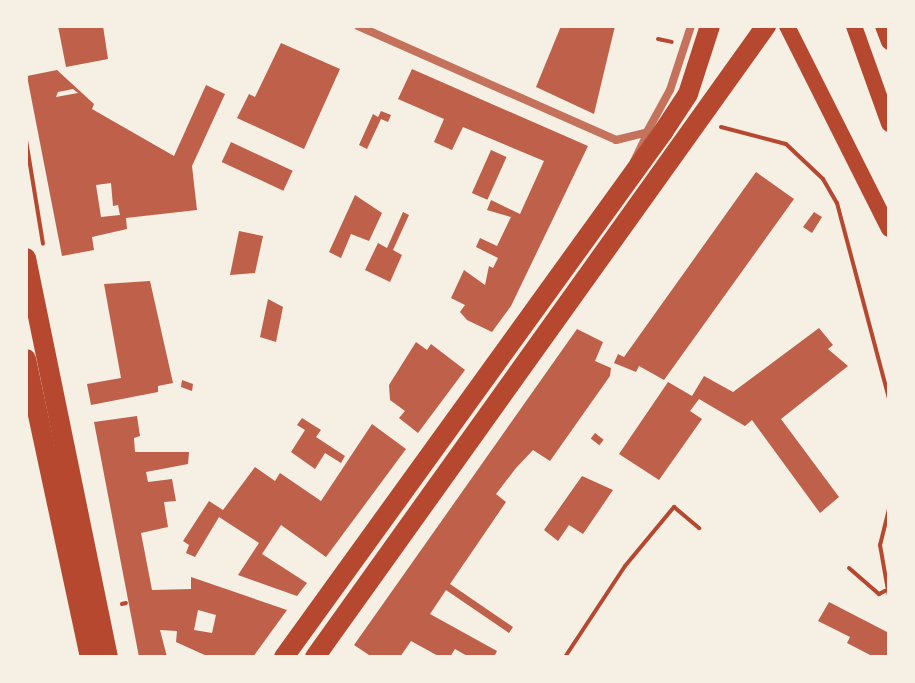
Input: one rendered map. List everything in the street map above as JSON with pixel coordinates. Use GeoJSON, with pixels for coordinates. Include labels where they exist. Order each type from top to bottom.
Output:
{"type":"FeatureCollection","features":[{"type":"Feature","properties":{"kind":"main road"},"geometry":{"type":"LineString","coordinates":[[284,657],[628,184],[688,94],[710,26]]}},
{"type":"Feature","properties":{"kind":"main road"},"geometry":{"type":"LineString","coordinates":[[315,657],[766,26]]}},
{"type":"Feature","properties":{"kind":"main road"},"geometry":{"type":"LineString","coordinates":[[787,26],[889,229]]}},
{"type":"Feature","properties":{"kind":"main road"},"geometry":{"type":"LineString","coordinates":[[854,26],[889,124]]}},
{"type":"Feature","properties":{"kind":"main road"},"geometry":{"type":"LineString","coordinates":[[883,26],[889,42]]}},
{"type":"Feature","properties":{"kind":"main road"},"geometry":{"type":"LineString","coordinates":[[26,258],[108,657]]}},
{"type":"Feature","properties":{"kind":"main road"},"geometry":{"type":"LineString","coordinates":[[26,359],[90,657]]}},
{"type":"Feature","properties":{"kind":"street"},"geometry":{"type":"LineString","coordinates":[[358,26],[616,140],[647,132],[670,90],[691,26]]}},
{"type":"Feature","properties":{"kind":"lane"},"geometry":{"type":"LineString","coordinates":[[628,184],[647,132]]}},
{"type":"Feature","properties":{"kind":"path"},"geometry":{"type":"LineString","coordinates":[[715,126],[786,144],[823,179],[837,203],[889,399]]}},
{"type":"Feature","properties":{"kind":"path"},"geometry":{"type":"LineString","coordinates":[[565,657],[625,566],[674,507],[699,528]]}},
{"type":"Feature","properties":{"kind":"path"},"geometry":{"type":"LineString","coordinates":[[889,509],[880,545],[885,591],[889,596]]}},
{"type":"Feature","properties":{"kind":"path"},"geometry":{"type":"LineString","coordinates":[[849,568],[879,594],[885,591]]}},
{"type":"Feature","properties":{"kind":"building"},"geometry":{"type":"Polygon","coordinates":[[[58,26],[103,26],[108,59],[66,67],[58,26]]]}},
{"type":"Feature","properties":{"kind":"building"},"geometry":{"type":"Polygon","coordinates":[[[561,26],[615,26],[594,114],[536,87],[561,26]]]}},
{"type":"Feature","properties":{"kind":"building"},"geometry":{"type":"Polygon","coordinates":[[[281,43],[340,69],[304,149],[237,118],[249,94],[255,97],[281,43]]]}},
{"type":"Feature","properties":{"kind":"building"},"geometry":{"type":"Polygon","coordinates":[[[412,69],[588,146],[511,306],[492,332],[467,320],[460,312],[465,305],[451,298],[464,270],[485,285],[489,266],[493,268],[498,258],[476,247],[480,238],[497,246],[511,217],[487,210],[491,200],[520,214],[544,161],[463,127],[452,150],[434,142],[444,119],[398,99],[412,69]]]}},
{"type":"Feature","properties":{"kind":"building"},"geometry":{"type":"Polygon","coordinates":[[[57,70],[94,104],[92,109],[174,156],[206,85],[225,94],[192,166],[197,210],[126,218],[127,229],[92,237],[94,250],[62,256],[27,76],[57,70]],[[73,89],[58,92],[56,97],[78,93],[73,89]],[[111,183],[96,185],[101,217],[120,215],[118,205],[113,206],[111,183]]]}},
{"type":"Feature","properties":{"kind":"building"},"geometry":{"type":"Polygon","coordinates":[[[381,111],[391,115],[388,122],[381,119],[367,149],[359,145],[373,114],[378,117],[381,111]]]}},
{"type":"Feature","properties":{"kind":"building"},"geometry":{"type":"Polygon","coordinates":[[[231,142],[293,171],[283,191],[222,162],[231,142]]]}},
{"type":"Feature","properties":{"kind":"building"},"geometry":{"type":"Polygon","coordinates":[[[491,150],[507,157],[487,200],[472,193],[491,150]]]}},
{"type":"Feature","properties":{"kind":"building"},"geometry":{"type":"Polygon","coordinates":[[[756,172],[794,199],[664,380],[639,366],[636,372],[614,363],[618,354],[624,357],[756,172]]]}},
{"type":"Feature","properties":{"kind":"building"},"geometry":{"type":"Polygon","coordinates":[[[355,195],[382,213],[369,241],[351,234],[341,258],[329,252],[355,195]]]}},
{"type":"Feature","properties":{"kind":"building"},"geometry":{"type":"Polygon","coordinates":[[[403,212],[409,215],[393,250],[402,255],[390,282],[365,270],[378,243],[387,248],[403,212]]]}},
{"type":"Feature","properties":{"kind":"building"},"geometry":{"type":"Polygon","coordinates":[[[814,212],[822,217],[812,233],[803,227],[814,212]]]}},
{"type":"Feature","properties":{"kind":"building"},"geometry":{"type":"Polygon","coordinates":[[[239,231],[263,236],[255,273],[230,275],[239,231]]]}},
{"type":"Feature","properties":{"kind":"building"},"geometry":{"type":"Polygon","coordinates":[[[150,281],[173,383],[158,386],[158,392],[91,405],[87,384],[121,378],[104,284],[150,281]]]}},
{"type":"Feature","properties":{"kind":"building"},"geometry":{"type":"Polygon","coordinates":[[[268,299],[283,307],[276,342],[260,337],[268,299]]]}},
{"type":"Feature","properties":{"kind":"building"},"geometry":{"type":"Polygon","coordinates":[[[819,328],[833,345],[828,349],[848,366],[781,419],[839,497],[820,513],[752,420],[745,426],[699,399],[690,411],[702,419],[659,480],[619,454],[668,382],[692,396],[704,376],[733,392],[819,328]]]}},
{"type":"Feature","properties":{"kind":"building"},"geometry":{"type":"Polygon","coordinates":[[[577,329],[603,342],[595,361],[611,368],[610,376],[550,461],[533,450],[496,494],[506,502],[450,584],[513,627],[509,633],[446,590],[430,614],[497,651],[494,657],[469,657],[455,649],[450,657],[440,657],[411,641],[400,657],[372,657],[354,645],[577,329]]]}},
{"type":"Feature","properties":{"kind":"building"},"geometry":{"type":"Polygon","coordinates":[[[416,342],[427,350],[431,344],[465,370],[418,433],[399,418],[405,411],[390,400],[389,385],[416,342]]]}},
{"type":"Feature","properties":{"kind":"building"},"geometry":{"type":"Polygon","coordinates":[[[182,380],[193,384],[192,391],[181,387],[182,380]]]}},
{"type":"Feature","properties":{"kind":"building"},"geometry":{"type":"Polygon","coordinates":[[[137,416],[140,436],[134,438],[135,452],[189,452],[188,464],[146,472],[148,482],[172,479],[176,501],[164,502],[168,527],[141,533],[152,590],[191,589],[191,577],[287,610],[253,657],[209,657],[176,642],[177,631],[160,630],[167,657],[139,657],[94,422],[137,416]],[[198,610],[194,630],[212,633],[216,615],[198,610]]]}},
{"type":"Feature","properties":{"kind":"building"},"geometry":{"type":"Polygon","coordinates":[[[302,418],[321,430],[316,437],[345,456],[341,463],[325,453],[315,469],[291,452],[305,430],[297,425],[302,418]]]}},
{"type":"Feature","properties":{"kind":"building"},"geometry":{"type":"Polygon","coordinates":[[[372,424],[406,449],[326,557],[281,525],[262,554],[307,583],[297,596],[238,575],[259,543],[219,517],[195,557],[186,553],[189,545],[183,541],[209,501],[223,510],[255,467],[275,481],[280,473],[321,501],[372,424]]]}},
{"type":"Feature","properties":{"kind":"building"},"geometry":{"type":"Polygon","coordinates":[[[595,433],[604,440],[599,445],[591,439],[595,433]]]}},
{"type":"Feature","properties":{"kind":"building"},"geometry":{"type":"Polygon","coordinates":[[[582,476],[613,490],[583,534],[569,525],[558,541],[544,530],[582,476]]]}},
{"type":"Feature","properties":{"kind":"building"},"geometry":{"type":"Polygon","coordinates":[[[829,602],[889,633],[889,657],[874,657],[847,643],[850,637],[818,621],[829,602]]]}}]}
